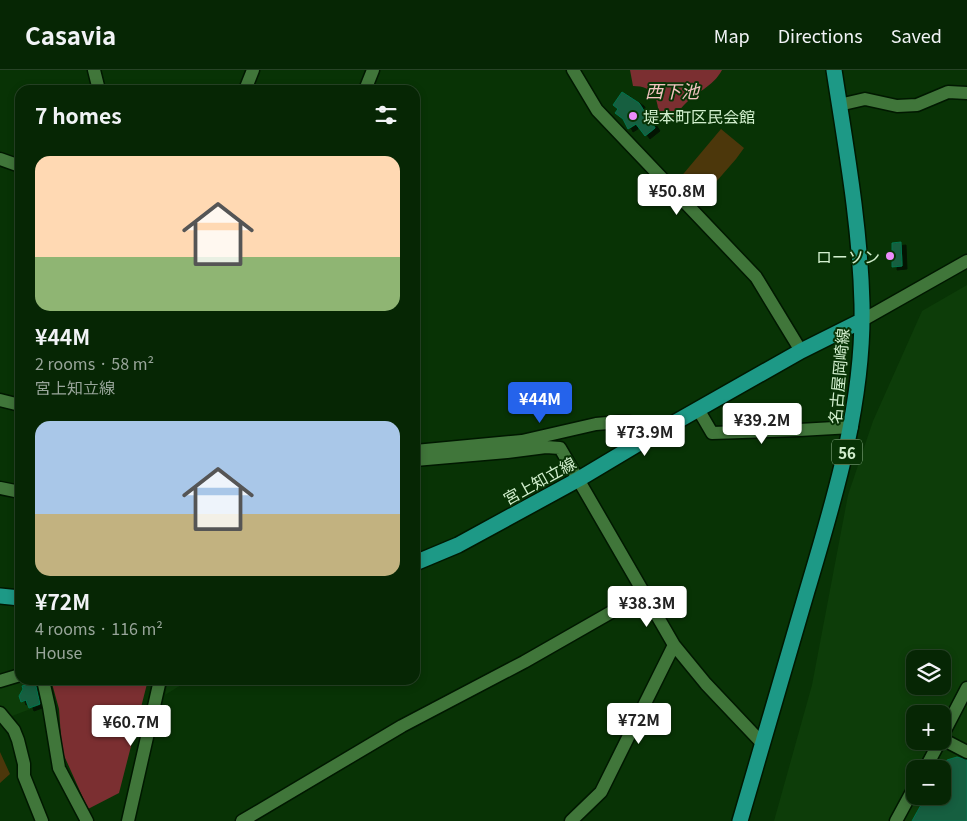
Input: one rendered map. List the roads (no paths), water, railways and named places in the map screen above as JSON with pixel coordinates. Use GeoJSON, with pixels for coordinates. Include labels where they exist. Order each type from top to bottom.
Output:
{"type":"FeatureCollection","features":[{"type":"Feature","properties":{"kind":"main road","name":"名古屋岡崎線"},"geometry":{"type":"LineString","coordinates":[[740,821],[832,507],[852,427],[859,365],[861,321],[860,251],[834,70]]}},
{"type":"Feature","properties":{"kind":"main road","name":"宮上知立線"},"geometry":{"type":"LineString","coordinates":[[420,561],[458,546],[579,479],[801,351],[861,321]]}},
{"type":"Feature","properties":{"kind":"main road"},"geometry":{"type":"LineString","coordinates":[[0,596],[15,598]]}},
{"type":"Feature","properties":{"kind":"street"},"geometry":{"type":"LineString","coordinates":[[94,70],[98,85]]}},
{"type":"Feature","properties":{"kind":"street"},"geometry":{"type":"LineString","coordinates":[[247,85],[253,70]]}},
{"type":"Feature","properties":{"kind":"street"},"geometry":{"type":"LineString","coordinates":[[367,85],[373,70]]}},
{"type":"Feature","properties":{"kind":"street"},"geometry":{"type":"LineString","coordinates":[[573,70],[597,110],[756,277],[801,351]]}},
{"type":"Feature","properties":{"kind":"street"},"geometry":{"type":"LineString","coordinates":[[840,105],[865,99],[898,106],[917,105],[948,92],[967,93]]}},
{"type":"Feature","properties":{"kind":"street"},"geometry":{"type":"LineString","coordinates":[[0,159],[15,164]]}},
{"type":"Feature","properties":{"kind":"street"},"geometry":{"type":"LineString","coordinates":[[861,321],[967,261]]}},
{"type":"Feature","properties":{"kind":"street"},"geometry":{"type":"LineString","coordinates":[[0,400],[15,404]]}},
{"type":"Feature","properties":{"kind":"street"},"geometry":{"type":"LineString","coordinates":[[698,409],[712,433],[852,427]]}},
{"type":"Feature","properties":{"kind":"street"},"geometry":{"type":"LineString","coordinates":[[420,451],[522,441],[596,424],[619,422],[630,422],[638,425],[651,436]]}},
{"type":"Feature","properties":{"kind":"street"},"geometry":{"type":"LineString","coordinates":[[420,460],[546,447],[560,448],[674,645],[706,684],[762,743]]}},
{"type":"Feature","properties":{"kind":"street"},"geometry":{"type":"LineString","coordinates":[[0,488],[15,491]]}},
{"type":"Feature","properties":{"kind":"street"},"geometry":{"type":"LineString","coordinates":[[242,821],[402,726],[524,662],[643,594]]}},
{"type":"Feature","properties":{"kind":"street"},"geometry":{"type":"LineString","coordinates":[[571,821],[600,792],[674,645]]}},
{"type":"Feature","properties":{"kind":"street"},"geometry":{"type":"LineString","coordinates":[[0,681],[15,676]]}},
{"type":"Feature","properties":{"kind":"street"},"geometry":{"type":"LineString","coordinates":[[44,685],[59,768],[87,821]]}},
{"type":"Feature","properties":{"kind":"street"},"geometry":{"type":"LineString","coordinates":[[128,821],[159,685]]}},
{"type":"Feature","properties":{"kind":"street"},"geometry":{"type":"LineString","coordinates":[[951,721],[967,688]]}},
{"type":"Feature","properties":{"kind":"street"},"geometry":{"type":"LineString","coordinates":[[0,713],[14,730],[18,740],[24,764],[24,776],[42,821]]}},
{"type":"Feature","properties":{"kind":"street"},"geometry":{"type":"LineString","coordinates":[[951,744],[967,752]]}},
{"type":"Feature","properties":{"kind":"street"},"geometry":{"type":"LineString","coordinates":[[896,821],[906,803]]}},
{"type":"Feature","properties":{"kind":"water","name":"西下池"},"geometry":{"type":"Polygon","coordinates":[[[630,70],[722,70],[714,81],[689,100],[670,120],[659,117],[656,99],[650,91],[646,88],[633,86],[630,70]]]}},
{"type":"Feature","properties":{"kind":"water"},"geometry":{"type":"Polygon","coordinates":[[[52,685],[147,685],[119,793],[88,809],[62,751],[59,709],[52,685]]]}},
{"type":"Feature","properties":{"kind":"place","name":"堤本町区民会館"},"geometry":{"type":"Point","coordinates":[633,116]}},
{"type":"Feature","properties":{"kind":"place","name":"ローソン"},"geometry":{"type":"Point","coordinates":[890,256]}}]}
